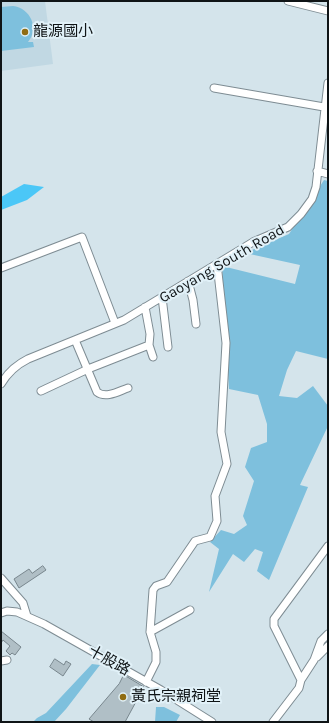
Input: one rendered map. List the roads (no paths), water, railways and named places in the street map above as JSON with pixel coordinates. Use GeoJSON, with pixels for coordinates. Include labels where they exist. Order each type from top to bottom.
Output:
{"type":"FeatureCollection","features":[{"type":"Feature","properties":{"kind":"street"},"geometry":{"type":"LineString","coordinates":[[288,1],[328,11]]}},
{"type":"Feature","properties":{"kind":"street","name":"Gaoyang South Road"},"geometry":{"type":"LineString","coordinates":[[1,384],[6,375],[17,365],[115,323],[145,308],[253,242],[288,227],[301,214],[312,199],[316,187],[324,107],[328,83]]}},
{"type":"Feature","properties":{"kind":"street"},"geometry":{"type":"LineString","coordinates":[[214,88],[324,107]]}},
{"type":"Feature","properties":{"kind":"street"},"geometry":{"type":"LineString","coordinates":[[317,171],[328,174]]}},
{"type":"Feature","properties":{"kind":"street"},"geometry":{"type":"LineString","coordinates":[[1,268],[82,237],[115,323]]}},
{"type":"Feature","properties":{"kind":"street"},"geometry":{"type":"LineString","coordinates":[[146,682],[156,662],[156,652],[150,632],[153,590],[156,586],[167,582],[195,541],[210,537],[217,521],[215,496],[227,464],[221,432],[226,344],[217,264]]}},
{"type":"Feature","properties":{"kind":"street"},"geometry":{"type":"LineString","coordinates":[[188,281],[193,300],[196,324]]}},
{"type":"Feature","properties":{"kind":"street"},"geometry":{"type":"LineString","coordinates":[[162,297],[168,347]]}},
{"type":"Feature","properties":{"kind":"street"},"geometry":{"type":"LineString","coordinates":[[145,308],[150,334],[149,345],[153,357]]}},
{"type":"Feature","properties":{"kind":"street"},"geometry":{"type":"LineString","coordinates":[[75,340],[97,392],[101,395],[107,395],[128,388]]}},
{"type":"Feature","properties":{"kind":"street"},"geometry":{"type":"LineString","coordinates":[[41,391],[88,369],[149,345]]}},
{"type":"Feature","properties":{"kind":"street"},"geometry":{"type":"LineString","coordinates":[[301,680],[274,626],[274,619],[328,546]]}},
{"type":"Feature","properties":{"kind":"street"},"geometry":{"type":"LineString","coordinates":[[1,578],[23,602],[27,616]]}},
{"type":"Feature","properties":{"kind":"street"},"geometry":{"type":"LineString","coordinates":[[150,632],[190,610]]}},
{"type":"Feature","properties":{"kind":"street","name":"十股路"},"geometry":{"type":"LineString","coordinates":[[1,613],[7,611],[27,616],[146,682],[212,722]]}},
{"type":"Feature","properties":{"kind":"street"},"geometry":{"type":"LineString","coordinates":[[314,660],[321,641],[328,634]]}},
{"type":"Feature","properties":{"kind":"street"},"geometry":{"type":"LineString","coordinates":[[273,722],[299,688],[301,680],[314,660],[328,646]]}},
{"type":"Feature","properties":{"kind":"place","name":"龍源國小"},"geometry":{"type":"Point","coordinates":[25,32]}},
{"type":"Feature","properties":{"kind":"place","name":"黃氏宗親祠堂"},"geometry":{"type":"Point","coordinates":[123,697]}}]}
